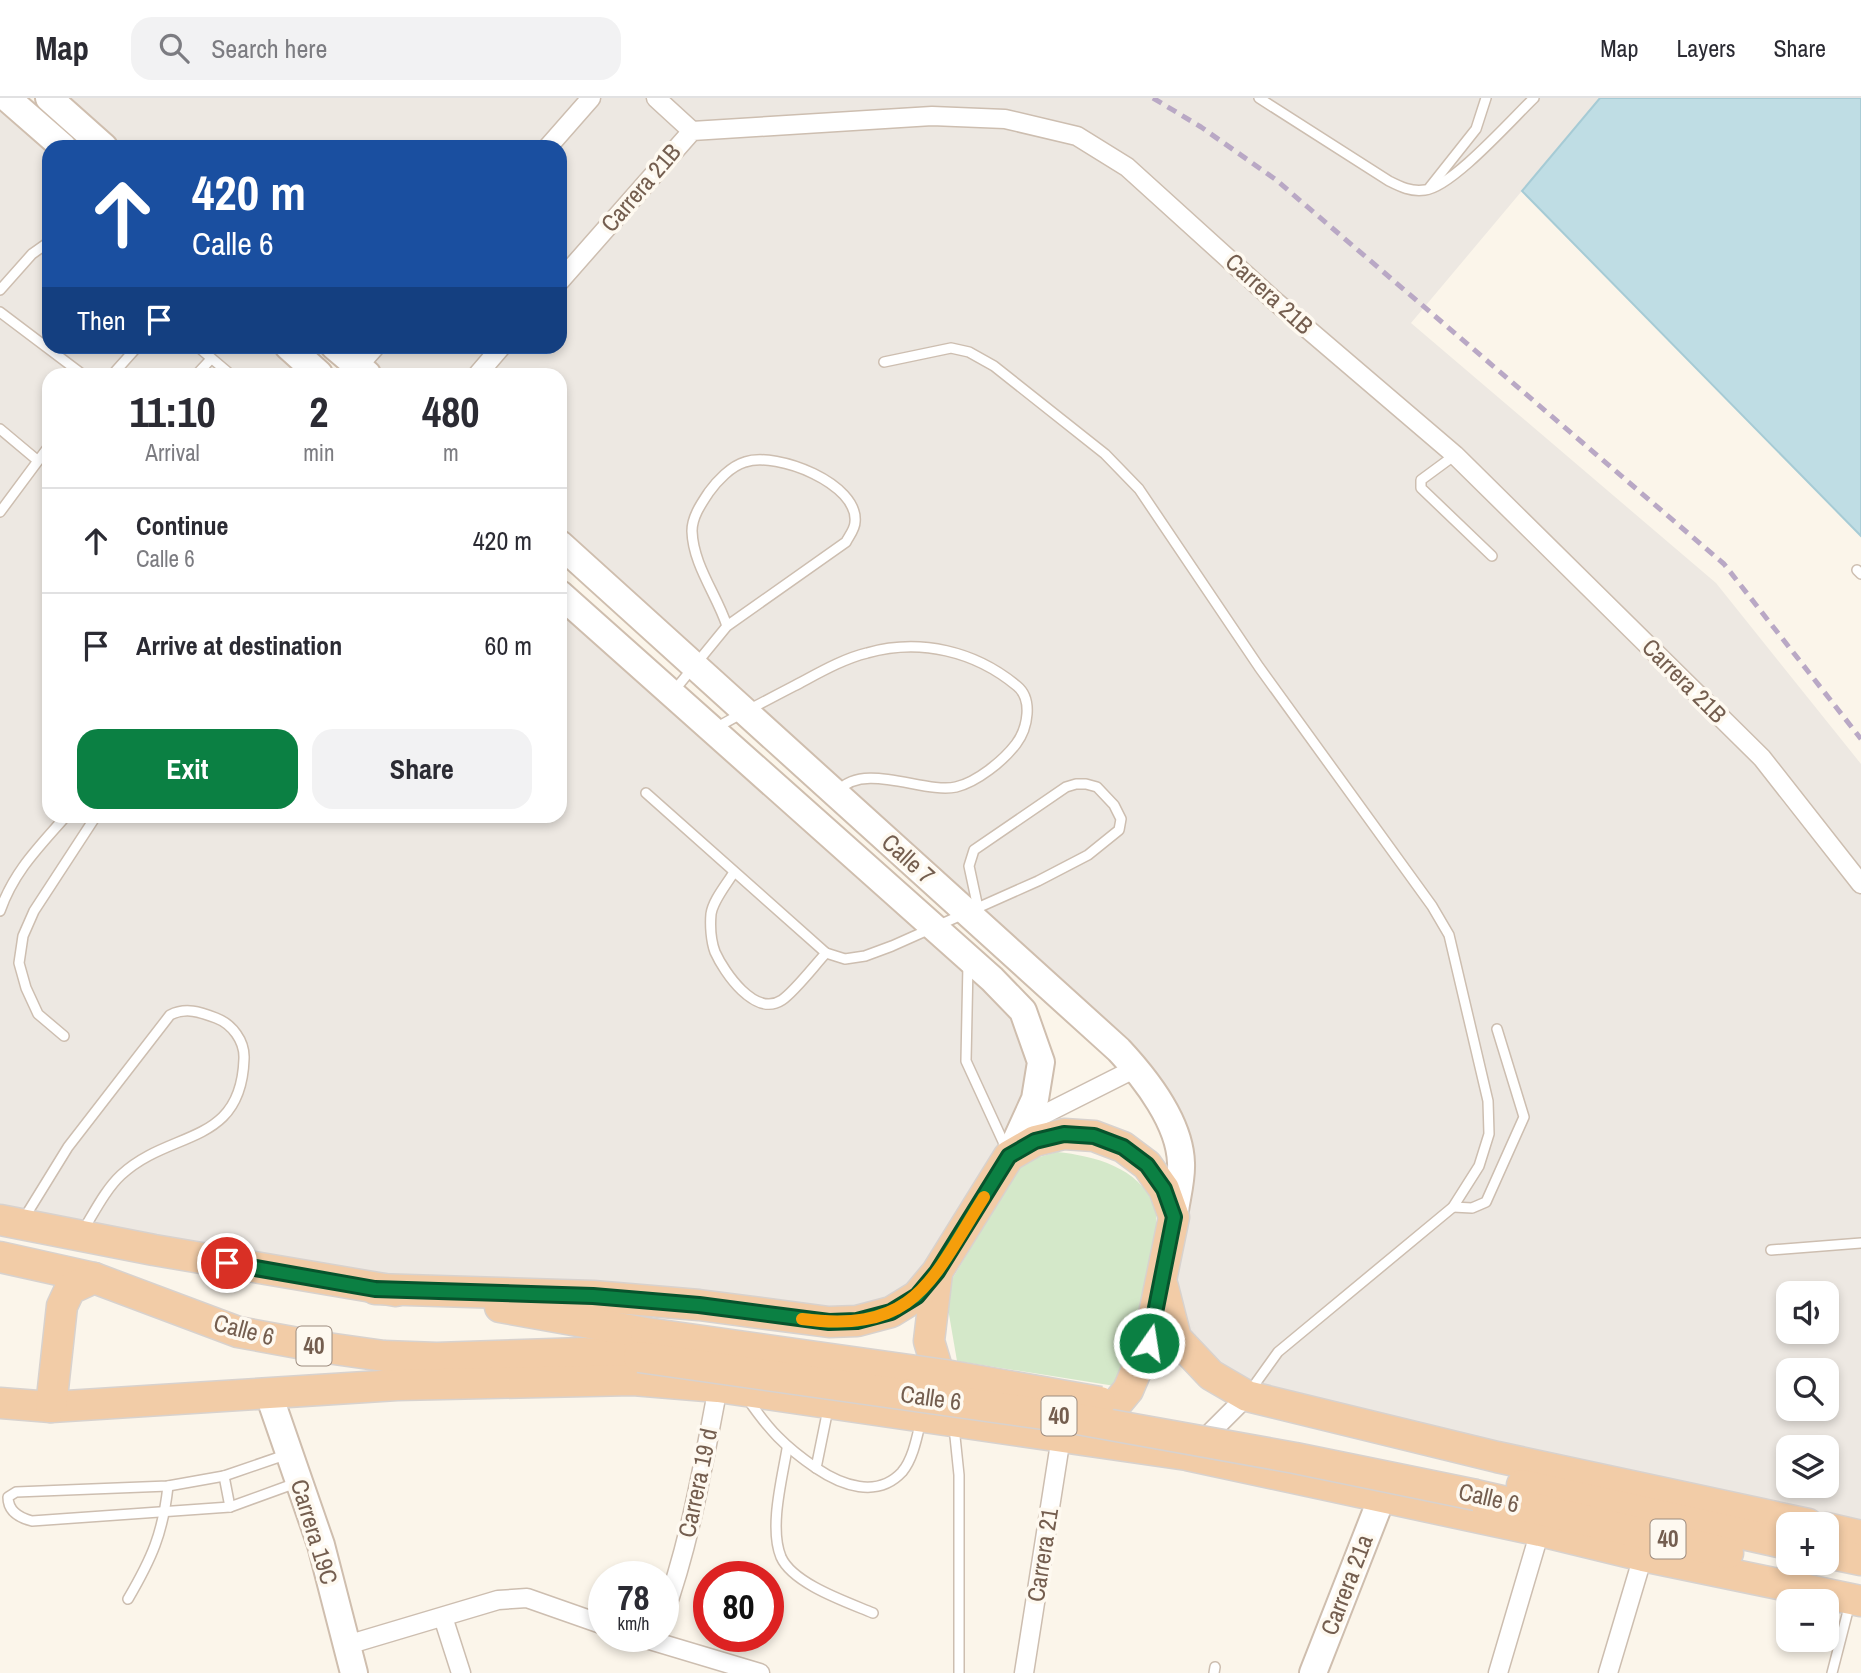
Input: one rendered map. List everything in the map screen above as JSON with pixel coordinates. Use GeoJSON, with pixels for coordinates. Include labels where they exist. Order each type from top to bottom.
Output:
{"type":"FeatureCollection","features":[{"type":"Feature","properties":{"kind":"highway"},"geometry":{"type":"LineString","coordinates":[[375,1289],[593,1296],[842,1336],[917,1296],[937,1272],[1009,1156],[1035,1141],[1064,1134],[1094,1136],[1123,1147],[1147,1165],[1164,1189],[1174,1217],[1149,1343],[1136,1374],[1128,1390],[1074,1438]]}},
{"type":"Feature","properties":{"kind":"highway","name":"Calle 6"},"geometry":{"type":"LineString","coordinates":[[10,1222],[375,1289],[458,1300],[643,1345],[1295,1458],[1477,1485],[1776,1542]]}},
{"type":"Feature","properties":{"kind":"highway","name":"Calle 6"},"geometry":{"type":"LineString","coordinates":[[0,1257],[93,1278],[238,1332],[384,1356],[437,1358],[583,1353],[643,1345]]}},
{"type":"Feature","properties":{"kind":"highway"},"geometry":{"type":"LineString","coordinates":[[937,1272],[929,1341],[953,1420]]}},
{"type":"Feature","properties":{"kind":"highway"},"geometry":{"type":"LineString","coordinates":[[51,1406],[62,1306],[70,1289],[93,1278]]}},
{"type":"Feature","properties":{"kind":"highway"},"geometry":{"type":"LineString","coordinates":[[1162,1283],[1176,1338],[1211,1375],[1247,1396],[1497,1457],[1776,1517]]}},
{"type":"Feature","properties":{"kind":"highway"},"geometry":{"type":"LineString","coordinates":[[238,1332],[303,1358],[351,1374],[397,1385]]}},
{"type":"Feature","properties":{"kind":"highway"},"geometry":{"type":"LineString","coordinates":[[0,1403],[51,1406],[397,1385],[633,1380],[730,1389],[1187,1455],[1540,1531],[1643,1556],[1858,1594]]}},
{"type":"Feature","properties":{"kind":"highway","name":"Calle 6"},"geometry":{"type":"LineString","coordinates":[[1477,1485],[1858,1594]]}},
{"type":"Feature","properties":{"kind":"highway"},"geometry":{"type":"LineString","coordinates":[[1839,1531],[1861,1536]]}},
{"type":"Feature","properties":{"kind":"highway"},"geometry":{"type":"LineString","coordinates":[[1839,1555],[1861,1560]]}},
{"type":"Feature","properties":{"kind":"main road"},"geometry":{"type":"LineString","coordinates":[[7,98],[55,140]]}},
{"type":"Feature","properties":{"kind":"main road"},"geometry":{"type":"LineString","coordinates":[[49,98],[96,140]]}},
{"type":"Feature","properties":{"kind":"main road"},"geometry":{"type":"LineString","coordinates":[[297,354],[312,368]]}},
{"type":"Feature","properties":{"kind":"main road"},"geometry":{"type":"LineString","coordinates":[[342,354],[355,368]]}},
{"type":"Feature","properties":{"kind":"main road","name":"Calle 7"},"geometry":{"type":"LineString","coordinates":[[567,550],[836,794],[973,910],[1136,1068],[1170,1120],[1181,1162],[1174,1217]]}},
{"type":"Feature","properties":{"kind":"main road","name":"Calle 7"},"geometry":{"type":"LineString","coordinates":[[567,600],[932,926],[1023,1011],[1041,1062],[1035,1099],[1009,1156]]}},
{"type":"Feature","properties":{"kind":"main road","name":"Carrera 19C"},"geometry":{"type":"LineString","coordinates":[[268,1392],[321,1545],[355,1673]]}},
{"type":"Feature","properties":{"kind":"main road","name":"Carrera 21a"},"geometry":{"type":"LineString","coordinates":[[1313,1673],[1382,1497]]}},
{"type":"Feature","properties":{"kind":"street"},"geometry":{"type":"LineString","coordinates":[[554,140],[591,98]]}},
{"type":"Feature","properties":{"kind":"street"},"geometry":{"type":"LineString","coordinates":[[656,98],[692,131]]}},
{"type":"Feature","properties":{"kind":"street","name":"Carrera 21B"},"geometry":{"type":"LineString","coordinates":[[567,273],[692,131],[932,116],[1005,119],[1077,136],[1127,167],[1276,302],[1455,455],[1762,758],[1861,884]]}},
{"type":"Feature","properties":{"kind":"street"},"geometry":{"type":"LineString","coordinates":[[483,368],[495,354]]}},
{"type":"Feature","properties":{"kind":"street"},"geometry":{"type":"LineString","coordinates":[[1023,1125],[1136,1068]]}},
{"type":"Feature","properties":{"kind":"street","name":"Carrera 19 d"},"geometry":{"type":"LineString","coordinates":[[679,1569],[702,1472],[730,1389]]}},
{"type":"Feature","properties":{"kind":"street"},"geometry":{"type":"LineString","coordinates":[[1187,1455],[1247,1396]]}},
{"type":"Feature","properties":{"kind":"street","name":"Carrera 21"},"geometry":{"type":"LineString","coordinates":[[1024,1673],[1074,1438]]}},
{"type":"Feature","properties":{"kind":"street"},"geometry":{"type":"LineString","coordinates":[[1498,1673],[1540,1531]]}},
{"type":"Feature","properties":{"kind":"street"},"geometry":{"type":"LineString","coordinates":[[1608,1673],[1643,1556]]}},
{"type":"Feature","properties":{"kind":"street"},"geometry":{"type":"LineString","coordinates":[[346,1645],[499,1600],[527,1598],[588,1619]]}},
{"type":"Feature","properties":{"kind":"street"},"geometry":{"type":"LineString","coordinates":[[443,1617],[461,1673]]}},
{"type":"Feature","properties":{"kind":"street"},"geometry":{"type":"LineString","coordinates":[[679,1647],[760,1673]]}},
{"type":"Feature","properties":{"kind":"lane"},"geometry":{"type":"LineString","coordinates":[[1259,98],[1389,181],[1410,191],[1428,190],[1447,181],[1534,98]]}},
{"type":"Feature","properties":{"kind":"lane"},"geometry":{"type":"LineString","coordinates":[[1428,190],[1476,129],[1486,98]]}},
{"type":"Feature","properties":{"kind":"lane"},"geometry":{"type":"LineString","coordinates":[[0,290],[32,254],[42,247]]}},
{"type":"Feature","properties":{"kind":"lane"},"geometry":{"type":"LineString","coordinates":[[0,312],[42,344]]}},
{"type":"Feature","properties":{"kind":"lane"},"geometry":{"type":"LineString","coordinates":[[884,362],[951,348],[969,352],[994,366],[1105,454],[1139,489],[1259,667],[1432,906],[1449,935],[1488,1101],[1489,1134],[1479,1166],[1452,1207],[1278,1352],[1247,1396]]}},
{"type":"Feature","properties":{"kind":"lane"},"geometry":{"type":"LineString","coordinates":[[56,354],[74,368]]}},
{"type":"Feature","properties":{"kind":"lane"},"geometry":{"type":"LineString","coordinates":[[118,368],[131,354]]}},
{"type":"Feature","properties":{"kind":"lane"},"geometry":{"type":"LineString","coordinates":[[206,354],[222,368]]}},
{"type":"Feature","properties":{"kind":"lane"},"geometry":{"type":"LineString","coordinates":[[203,368],[211,359]]}},
{"type":"Feature","properties":{"kind":"lane"},"geometry":{"type":"LineString","coordinates":[[0,429],[37,460]]}},
{"type":"Feature","properties":{"kind":"lane"},"geometry":{"type":"LineString","coordinates":[[0,512],[42,454]]}},
{"type":"Feature","properties":{"kind":"lane"},"geometry":{"type":"LineString","coordinates":[[1455,455],[1422,480],[1421,488],[1492,556]]}},
{"type":"Feature","properties":{"kind":"lane"},"geometry":{"type":"LineString","coordinates":[[672,694],[727,626],[846,542],[856,524],[854,509],[839,491],[814,472],[776,459],[745,462],[717,481],[698,508],[692,530],[698,560],[727,626]]}},
{"type":"Feature","properties":{"kind":"lane"},"geometry":{"type":"LineString","coordinates":[[713,730],[744,711],[867,652],[911,647],[940,648],[958,653],[1007,678],[1022,690],[1028,701],[1024,727],[1016,743],[978,778],[955,787],[919,785],[892,778],[868,778],[843,785],[836,794]]}},
{"type":"Feature","properties":{"kind":"lane"},"geometry":{"type":"LineString","coordinates":[[646,793],[827,953],[845,959],[865,956],[973,910],[1088,855],[1119,830],[1121,819],[1114,804],[1097,788],[1086,784],[1066,787],[974,850],[969,866],[973,910]]}},
{"type":"Feature","properties":{"kind":"lane"},"geometry":{"type":"LineString","coordinates":[[0,911],[8,888],[18,872],[60,823]]}},
{"type":"Feature","properties":{"kind":"lane"},"geometry":{"type":"LineString","coordinates":[[64,1036],[38,1014],[26,988],[19,963],[23,936],[34,911],[91,823]]}},
{"type":"Feature","properties":{"kind":"lane"},"geometry":{"type":"LineString","coordinates":[[734,872],[711,911],[710,926],[715,950],[737,986],[754,1001],[766,1005],[781,1002],[827,953]]}},
{"type":"Feature","properties":{"kind":"lane"},"geometry":{"type":"LineString","coordinates":[[968,959],[966,1061],[1009,1156]]}},
{"type":"Feature","properties":{"kind":"lane"},"geometry":{"type":"LineString","coordinates":[[10,1222],[170,1015],[178,1011],[197,1011],[224,1021],[237,1035],[245,1052],[243,1082],[234,1103],[222,1118],[196,1136],[143,1157],[120,1176],[80,1236]]}},
{"type":"Feature","properties":{"kind":"lane"},"geometry":{"type":"LineString","coordinates":[[1452,1207],[1472,1208],[1486,1202],[1524,1117],[1497,1029]]}},
{"type":"Feature","properties":{"kind":"lane"},"geometry":{"type":"LineString","coordinates":[[1771,1250],[1861,1243]]}},
{"type":"Feature","properties":{"kind":"lane"},"geometry":{"type":"LineString","coordinates":[[816,1468],[842,1336]]}},
{"type":"Feature","properties":{"kind":"lane"},"geometry":{"type":"LineString","coordinates":[[730,1389],[762,1419],[787,1449],[834,1480],[853,1488],[871,1487],[889,1481],[902,1472],[916,1441],[922,1415]]}},
{"type":"Feature","properties":{"kind":"lane"},"geometry":{"type":"LineString","coordinates":[[953,1420],[959,1475],[959,1673]]}},
{"type":"Feature","properties":{"kind":"lane"},"geometry":{"type":"LineString","coordinates":[[787,1449],[779,1500],[777,1537],[782,1559],[800,1578],[828,1594],[873,1613]]}},
{"type":"Feature","properties":{"kind":"lane"},"geometry":{"type":"LineString","coordinates":[[289,1453],[224,1476],[168,1486],[16,1492],[8,1497],[11,1509],[23,1519],[32,1521],[230,1507],[299,1482]]}},
{"type":"Feature","properties":{"kind":"lane"},"geometry":{"type":"LineString","coordinates":[[224,1476],[230,1507]]}},
{"type":"Feature","properties":{"kind":"lane"},"geometry":{"type":"LineString","coordinates":[[128,1598],[150,1561],[161,1532],[168,1486]]}},
{"type":"Feature","properties":{"kind":"lane"},"geometry":{"type":"LineString","coordinates":[[1832,1673],[1858,1594]]}},
{"type":"Feature","properties":{"kind":"shaded area"},"geometry":{"type":"Polygon","coordinates":[[[0,98],[42,140],[42,354],[296,354],[312,368],[42,368],[42,823],[567,823],[567,600],[992,979],[1041,1062],[1009,1156],[891,1312],[375,1289],[0,1220],[0,98]]]}},
{"type":"Feature","properties":{"kind":"shaded area"},"geometry":{"type":"Polygon","coordinates":[[[49,98],[1600,98],[1411,323],[1716,583],[1861,764],[1861,1536],[1839,1531],[1839,1512],[1776,1512],[1776,1515],[1211,1375],[1162,1283],[1181,1162],[1136,1068],[567,550],[567,368],[360,368],[343,354],[567,354],[567,140],[96,140],[49,98]]]}},
{"type":"Feature","properties":{"kind":"green space"},"geometry":{"type":"Polygon","coordinates":[[[1057,1152],[1100,1161],[1127,1173],[1138,1182],[1155,1206],[1154,1253],[1140,1339],[1133,1359],[1115,1386],[957,1361],[945,1291],[1022,1162],[1057,1152]]]}},
{"type":"Feature","properties":{"kind":"water"},"geometry":{"type":"Polygon","coordinates":[[[1600,98],[1861,98],[1861,536],[1522,191],[1600,98]]]}},
{"type":"Feature","properties":{"kind":"railway"},"geometry":{"type":"LineString","coordinates":[[1153,98],[1201,127],[1275,179],[1724,564],[1861,739]]}},
{"type":"Feature","properties":{"kind":"slow traffic"},"geometry":{"type":"LineString","coordinates":[[802,1319],[845,1323],[857,1321],[891,1312],[917,1296],[937,1272],[984,1197]]}},
{"type":"Feature","properties":{"kind":"route"},"geometry":{"type":"LineString","coordinates":[[227,1263],[375,1289],[593,1296],[699,1305],[845,1323],[891,1312],[917,1296],[937,1272],[1009,1156],[1035,1141],[1064,1134],[1094,1136],[1123,1147],[1147,1165],[1164,1189],[1174,1217],[1149,1343]]}}]}
